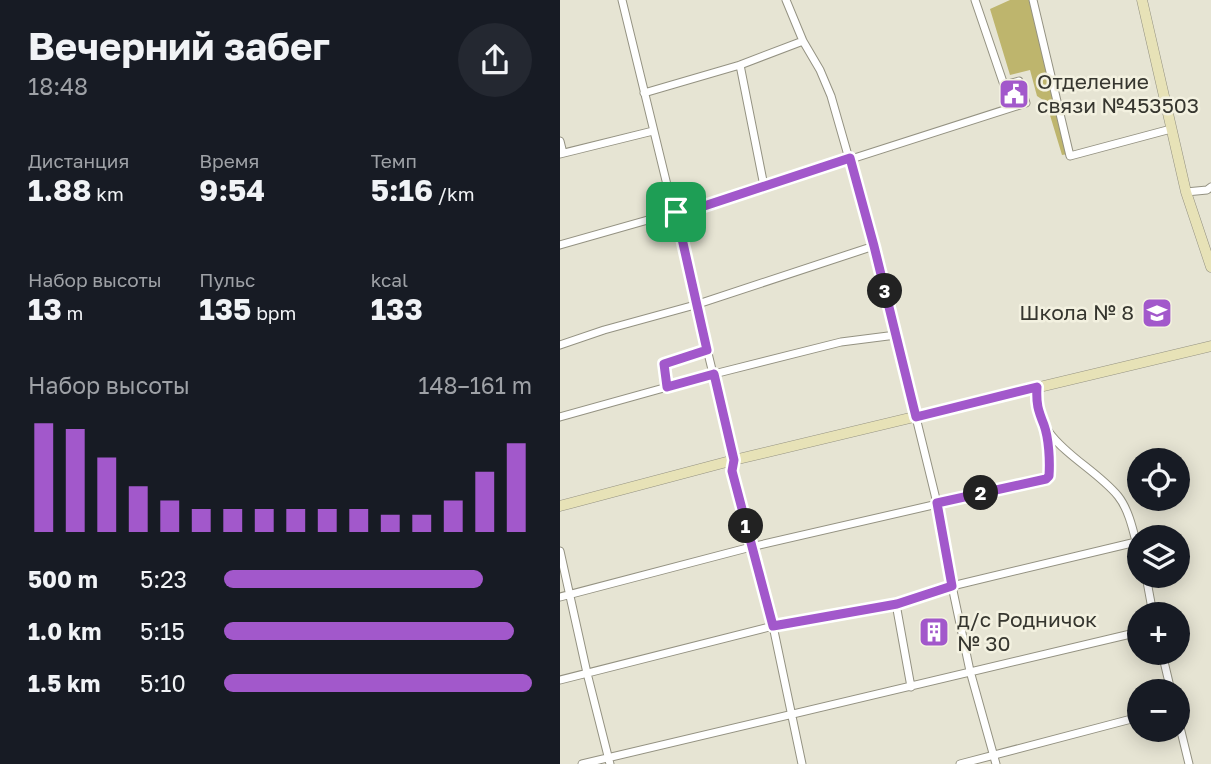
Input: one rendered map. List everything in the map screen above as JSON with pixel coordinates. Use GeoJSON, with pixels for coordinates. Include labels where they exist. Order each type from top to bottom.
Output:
{"type":"FeatureCollection","features":[{"type":"Feature","properties":{"kind":"street"},"geometry":{"type":"LineString","coordinates":[[622,0],[653,131],[676,212],[695,305],[734,460],[732,471],[773,626],[802,764]]}},
{"type":"Feature","properties":{"kind":"street"},"geometry":{"type":"LineString","coordinates":[[786,0],[825,83],[850,158],[937,503],[970,671],[996,764]]}},
{"type":"Feature","properties":{"kind":"street"},"geometry":{"type":"LineString","coordinates":[[560,245],[676,212],[686,212],[1026,103],[1019,81],[1004,85],[975,0]]}},
{"type":"Feature","properties":{"kind":"street"},"geometry":{"type":"LineString","coordinates":[[1033,0],[1070,156],[1171,129]]}},
{"type":"Feature","properties":{"kind":"street"},"geometry":{"type":"LineString","coordinates":[[1142,0],[1185,192],[1211,267]]}},
{"type":"Feature","properties":{"kind":"street"},"geometry":{"type":"LineString","coordinates":[[645,93],[740,65],[803,41]]}},
{"type":"Feature","properties":{"kind":"street"},"geometry":{"type":"LineString","coordinates":[[740,65],[764,186]]}},
{"type":"Feature","properties":{"kind":"street"},"geometry":{"type":"LineString","coordinates":[[560,141],[562,154],[653,131]]}},
{"type":"Feature","properties":{"kind":"street"},"geometry":{"type":"LineString","coordinates":[[1185,192],[1207,190],[1211,187]]}},
{"type":"Feature","properties":{"kind":"street"},"geometry":{"type":"LineString","coordinates":[[560,345],[695,305],[874,246]]}},
{"type":"Feature","properties":{"kind":"street"},"geometry":{"type":"LineString","coordinates":[[560,416],[841,342],[895,334]]}},
{"type":"Feature","properties":{"kind":"street"},"geometry":{"type":"LineString","coordinates":[[560,506],[734,460],[1211,346]]}},
{"type":"Feature","properties":{"kind":"street"},"geometry":{"type":"LineString","coordinates":[[667,387],[664,364],[707,350]]}},
{"type":"Feature","properties":{"kind":"street"},"geometry":{"type":"LineString","coordinates":[[1037,387],[1038,415],[1045,427],[1070,454],[1119,497],[1131,525]]}},
{"type":"Feature","properties":{"kind":"street"},"geometry":{"type":"LineString","coordinates":[[560,597],[751,547],[1046,479],[1049,466],[1045,427]]}},
{"type":"Feature","properties":{"kind":"street"},"geometry":{"type":"LineString","coordinates":[[560,680],[773,626],[897,604],[952,586],[1127,544]]}},
{"type":"Feature","properties":{"kind":"street"},"geometry":{"type":"LineString","coordinates":[[560,551],[609,760]]}},
{"type":"Feature","properties":{"kind":"street"},"geometry":{"type":"LineString","coordinates":[[897,604],[911,687]]}},
{"type":"Feature","properties":{"kind":"street"},"geometry":{"type":"LineString","coordinates":[[582,764],[609,760],[691,737],[791,716],[1127,635]]}},
{"type":"Feature","properties":{"kind":"street"},"geometry":{"type":"LineString","coordinates":[[960,764],[1127,720]]}},
{"type":"Feature","properties":{"kind":"street"},"geometry":{"type":"LineString","coordinates":[[1184,742],[1189,764]]}},
{"type":"Feature","properties":{"kind":"shaded area"},"geometry":{"type":"Polygon","coordinates":[[[1010,0],[1030,0],[1068,154],[1062,155],[1046,102],[1037,96],[1030,70],[1010,75],[990,9],[1010,0]]]}},
{"type":"Feature","properties":{"kind":"place","name":"Отделение связи №453503"},"geometry":{"type":"Point","coordinates":[1014,94]}},
{"type":"Feature","properties":{"kind":"place","name":"Школа № 8"},"geometry":{"type":"Point","coordinates":[1157,313]}},
{"type":"Feature","properties":{"kind":"place","name":"д/с Родничок № 30"},"geometry":{"type":"Point","coordinates":[934,632]}},
{"type":"Feature","properties":{"kind":"route"},"geometry":{"type":"LineString","coordinates":[[850,158],[916,417],[1037,387],[1038,415],[1045,427],[1049,476],[1046,479],[937,503],[952,586],[897,604],[773,626],[732,471],[734,460],[714,374],[667,387],[664,364],[707,350],[676,212],[686,212],[850,158]]}}]}
